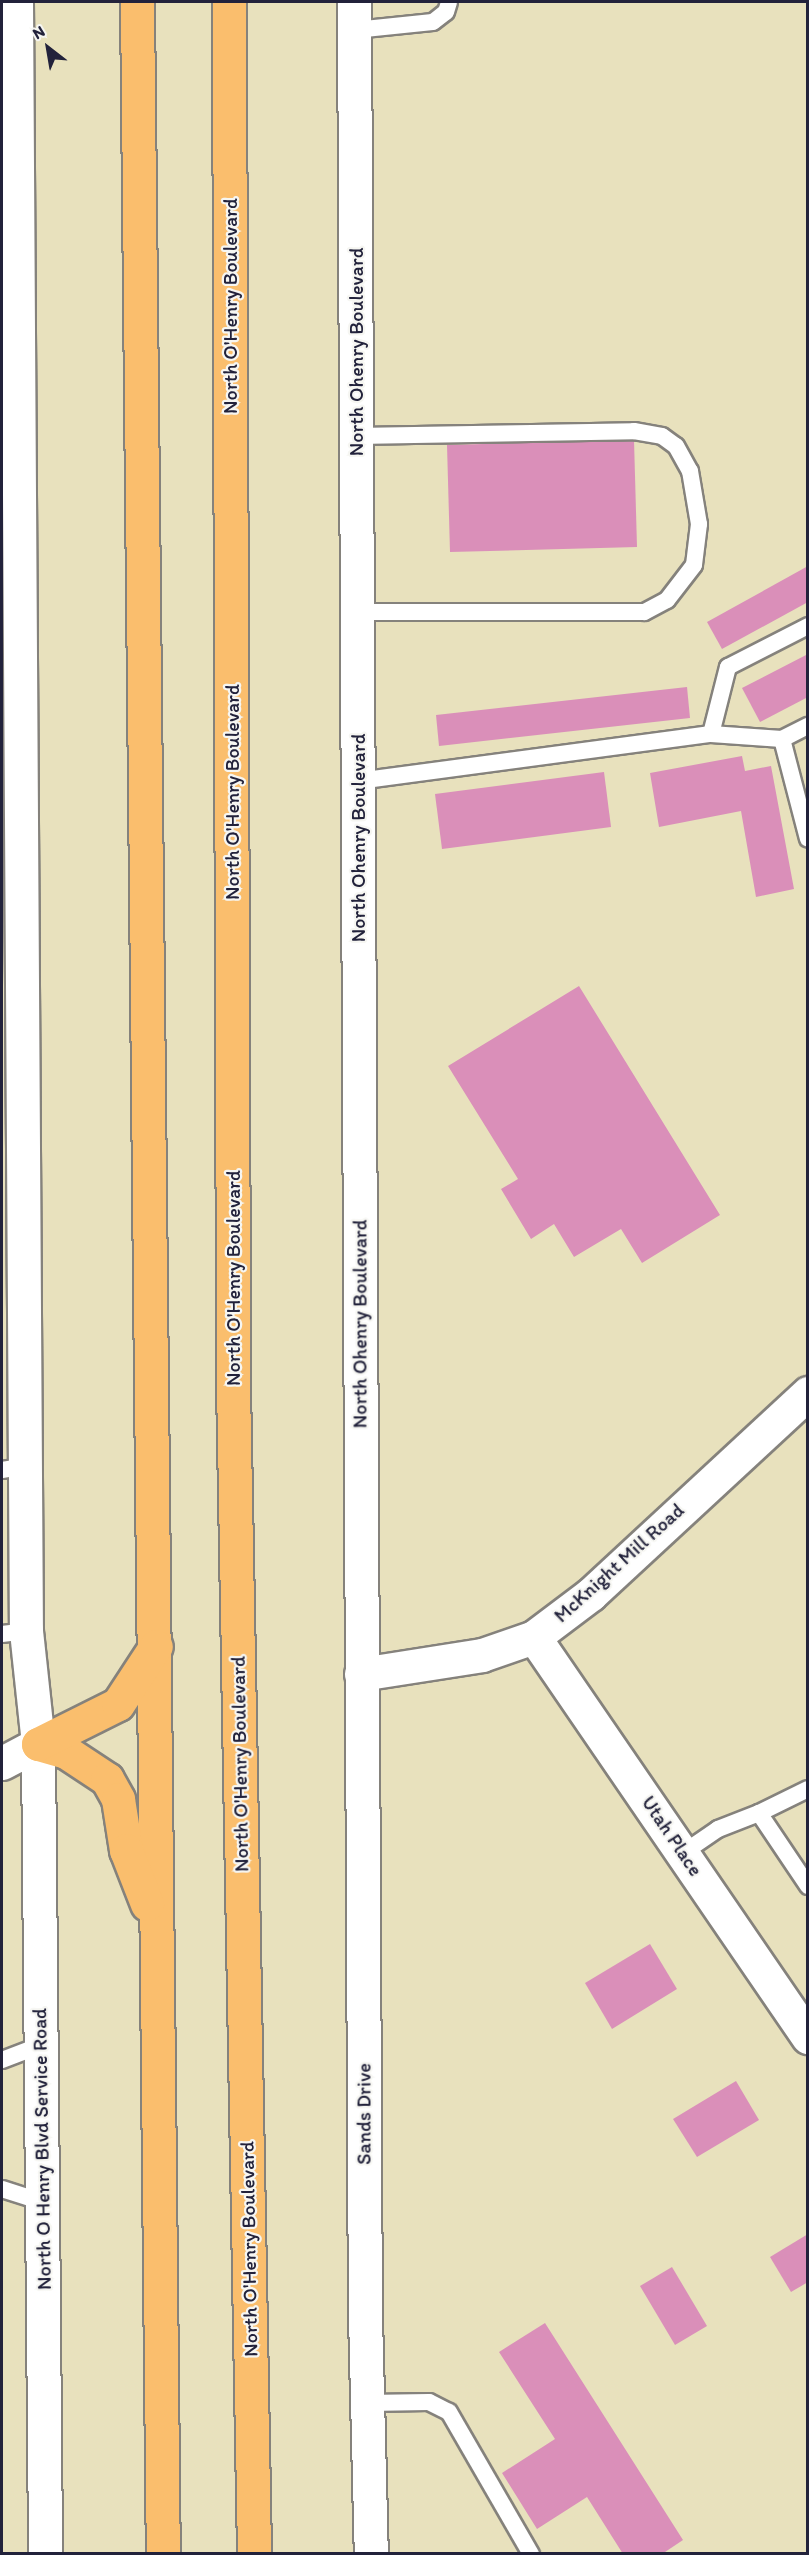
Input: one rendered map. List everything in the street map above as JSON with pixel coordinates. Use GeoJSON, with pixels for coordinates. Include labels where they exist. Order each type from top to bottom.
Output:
{"type":"FeatureCollection","features":[{"type":"Feature","properties":{"kind":"highway"},"geometry":{"type":"LineString","coordinates":[[137,2],[156,1646],[154,1921],[163,2553]]}},
{"type":"Feature","properties":{"kind":"highway","name":"North O'Henry Boulevard"},"geometry":{"type":"LineString","coordinates":[[229,2],[233,1384],[254,2553]]}},
{"type":"Feature","properties":{"kind":"highway"},"geometry":{"type":"LineString","coordinates":[[38,1744],[118,1704],[156,1646]]}},
{"type":"Feature","properties":{"kind":"highway"},"geometry":{"type":"LineString","coordinates":[[38,1744],[66,1752],[108,1779],[118,1799],[126,1850],[154,1921]]}},
{"type":"Feature","properties":{"kind":"street"},"geometry":{"type":"LineString","coordinates":[[2,1763],[38,1744],[14,1632],[15,1468],[25,1341],[16,2]]}},
{"type":"Feature","properties":{"kind":"street","name":"North Ohenry Boulevard"},"geometry":{"type":"LineString","coordinates":[[355,16],[361,1674]]}},
{"type":"Feature","properties":{"kind":"street"},"geometry":{"type":"LineString","coordinates":[[2,1304],[25,1341]]}},
{"type":"Feature","properties":{"kind":"street","name":"McKnight Mill Road"},"geometry":{"type":"LineString","coordinates":[[361,1674],[482,1655],[534,1637],[591,1594],[807,1393]]}},
{"type":"Feature","properties":{"kind":"street","name":"Utah Place"},"geometry":{"type":"LineString","coordinates":[[534,1637],[807,2037]]}},
{"type":"Feature","properties":{"kind":"street","name":"Sands Drive"},"geometry":{"type":"LineString","coordinates":[[361,1674],[367,2403],[371,2553]]}},
{"type":"Feature","properties":{"kind":"street","name":"North O Henry Blvd Service Road"},"geometry":{"type":"LineString","coordinates":[[38,1744],[45,2553]]}},
{"type":"Feature","properties":{"kind":"lane"},"geometry":{"type":"LineString","coordinates":[[355,16],[433,22],[446,12],[449,2]]}},
{"type":"Feature","properties":{"kind":"lane"},"geometry":{"type":"LineString","coordinates":[[356,436],[634,431],[662,436],[676,446],[690,471],[699,524],[694,565],[667,600],[644,612],[357,612]]}},
{"type":"Feature","properties":{"kind":"lane"},"geometry":{"type":"LineString","coordinates":[[711,734],[728,667],[807,626]]}},
{"type":"Feature","properties":{"kind":"lane"},"geometry":{"type":"LineString","coordinates":[[358,782],[711,734],[782,740],[807,726]]}},
{"type":"Feature","properties":{"kind":"lane"},"geometry":{"type":"LineString","coordinates":[[782,740],[804,812],[807,839]]}},
{"type":"Feature","properties":{"kind":"lane"},"geometry":{"type":"LineString","coordinates":[[683,1853],[718,1829],[759,1813],[807,1789]]}},
{"type":"Feature","properties":{"kind":"lane"},"geometry":{"type":"LineString","coordinates":[[759,1813],[807,1886]]}},
{"type":"Feature","properties":{"kind":"lane"},"geometry":{"type":"LineString","coordinates":[[2,2060],[41,2045]]}},
{"type":"Feature","properties":{"kind":"lane"},"geometry":{"type":"LineString","coordinates":[[2,2189],[43,2202]]}},
{"type":"Feature","properties":{"kind":"lane"},"geometry":{"type":"LineString","coordinates":[[367,2403],[429,2402],[449,2412],[531,2553]]}},
{"type":"Feature","properties":{"kind":"building"},"geometry":{"type":"Polygon","coordinates":[[[634,440],[637,547],[450,552],[447,445],[634,440]]]}},
{"type":"Feature","properties":{"kind":"building"},"geometry":{"type":"Polygon","coordinates":[[[808,566],[808,602],[722,649],[707,622],[808,566]]]}},
{"type":"Feature","properties":{"kind":"building"},"geometry":{"type":"Polygon","coordinates":[[[808,654],[808,697],[760,722],[742,688],[808,654]]]}},
{"type":"Feature","properties":{"kind":"building"},"geometry":{"type":"Polygon","coordinates":[[[687,687],[690,718],[439,746],[436,715],[687,687]]]}},
{"type":"Feature","properties":{"kind":"building"},"geometry":{"type":"Polygon","coordinates":[[[742,756],[745,771],[771,766],[794,889],[756,897],[741,811],[659,827],[650,773],[742,756]]]}},
{"type":"Feature","properties":{"kind":"building"},"geometry":{"type":"Polygon","coordinates":[[[604,772],[611,827],[442,849],[435,794],[604,772]]]}},
{"type":"Feature","properties":{"kind":"building"},"geometry":{"type":"Polygon","coordinates":[[[579,986],[720,1215],[642,1263],[621,1229],[574,1257],[554,1224],[531,1239],[501,1189],[518,1179],[448,1066],[579,986]]]}},
{"type":"Feature","properties":{"kind":"building"},"geometry":{"type":"Polygon","coordinates":[[[650,1944],[677,1989],[612,2029],[585,1983],[650,1944]]]}},
{"type":"Feature","properties":{"kind":"building"},"geometry":{"type":"Polygon","coordinates":[[[736,2081],[759,2120],[697,2157],[673,2119],[736,2081]]]}},
{"type":"Feature","properties":{"kind":"building"},"geometry":{"type":"Polygon","coordinates":[[[808,2234],[808,2282],[791,2292],[770,2257],[808,2234]]]}},
{"type":"Feature","properties":{"kind":"building"},"geometry":{"type":"Polygon","coordinates":[[[672,2267],[707,2326],[675,2345],[640,2286],[672,2267]]]}},
{"type":"Feature","properties":{"kind":"building"},"geometry":{"type":"Polygon","coordinates":[[[545,2323],[683,2540],[662,2554],[623,2554],[587,2497],[537,2529],[502,2473],[555,2439],[499,2352],[545,2323]]]}}]}
